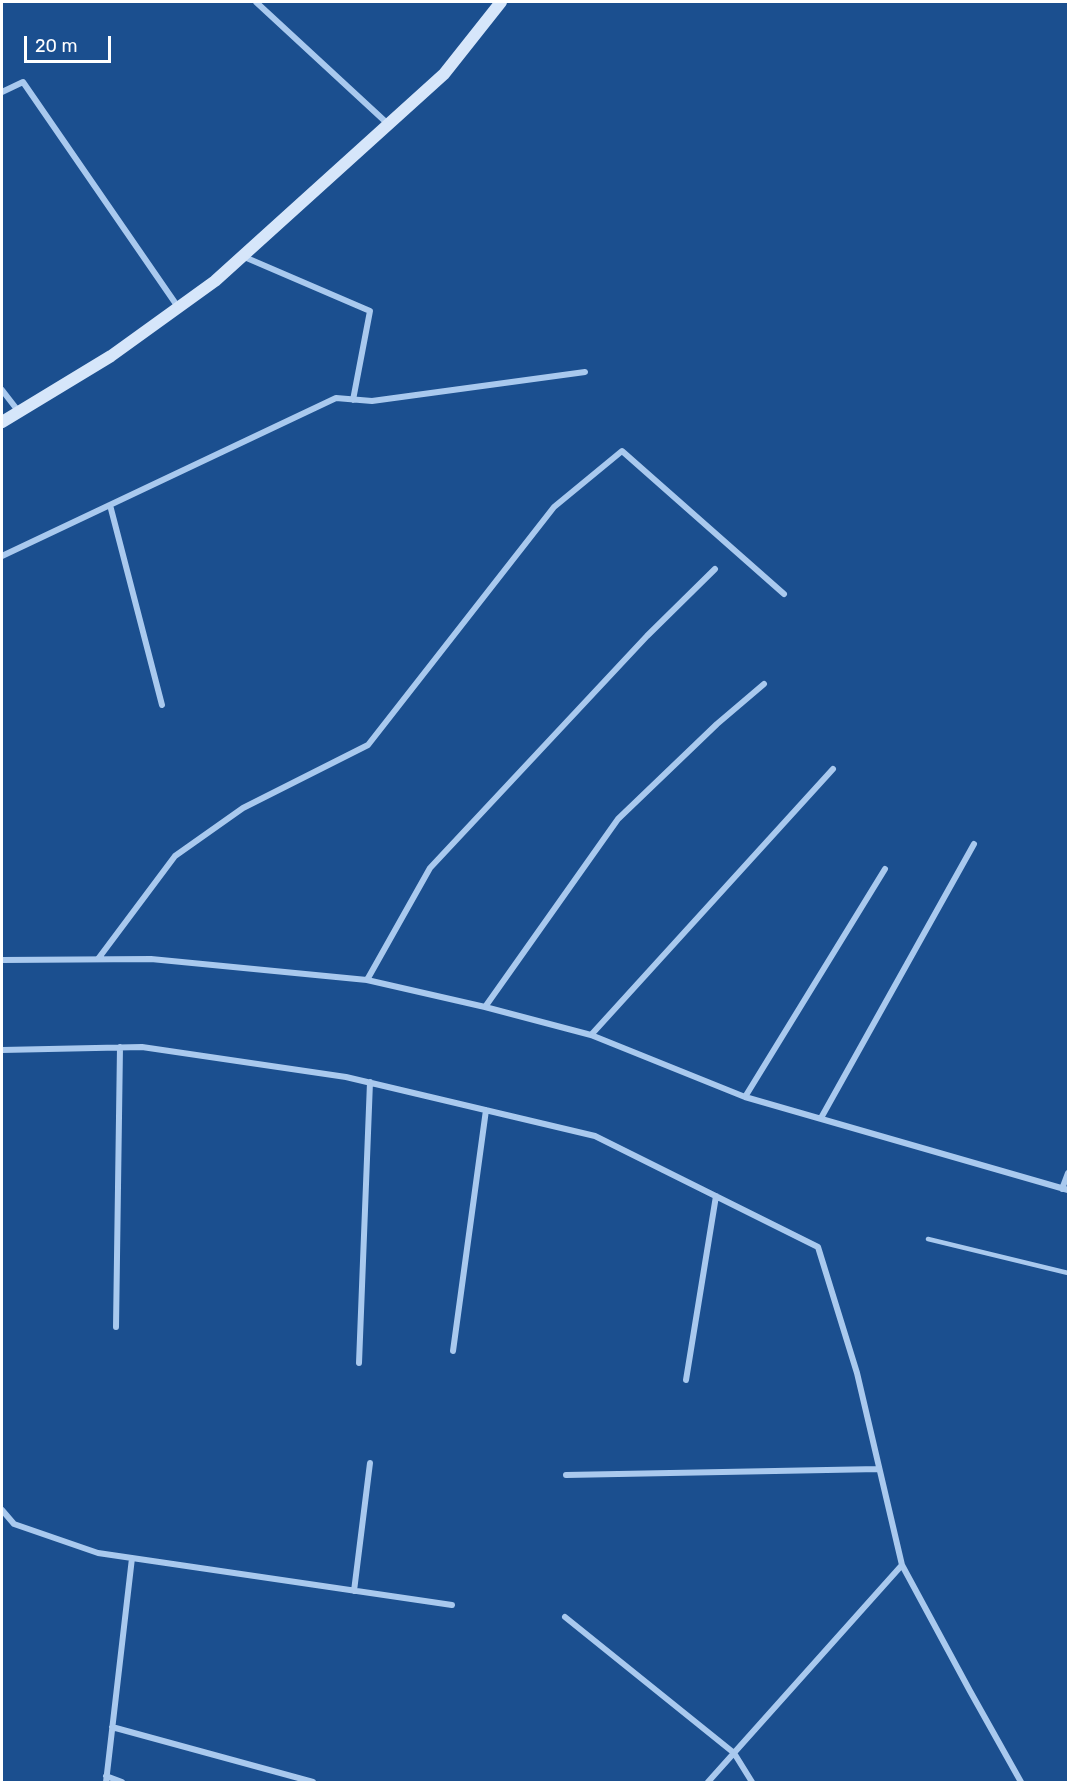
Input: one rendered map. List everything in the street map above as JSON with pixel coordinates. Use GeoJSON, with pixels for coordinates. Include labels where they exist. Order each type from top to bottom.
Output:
{"type":"FeatureCollection","features":[{"type":"Feature","properties":{"kind":"street"},"geometry":{"type":"LineString","coordinates":[[256,2],[388,124]]}},
{"type":"Feature","properties":{"kind":"street"},"geometry":{"type":"LineString","coordinates":[[2,422],[111,356],[215,281],[444,75],[501,2]]}},
{"type":"Feature","properties":{"kind":"street"},"geometry":{"type":"LineString","coordinates":[[2,92],[23,82],[178,307]]}},
{"type":"Feature","properties":{"kind":"street"},"geometry":{"type":"LineString","coordinates":[[242,256],[370,311],[353,400]]}},
{"type":"Feature","properties":{"kind":"street"},"geometry":{"type":"LineString","coordinates":[[2,556],[336,398],[372,401],[585,372]]}},
{"type":"Feature","properties":{"kind":"street"},"geometry":{"type":"LineString","coordinates":[[2,390],[20,412]]}},
{"type":"Feature","properties":{"kind":"street"},"geometry":{"type":"LineString","coordinates":[[98,959],[176,856],[243,808],[368,745],[554,507],[622,451],[784,594]]}},
{"type":"Feature","properties":{"kind":"street"},"geometry":{"type":"LineString","coordinates":[[110,505],[162,705]]}},
{"type":"Feature","properties":{"kind":"street"},"geometry":{"type":"LineString","coordinates":[[367,980],[430,868],[647,636],[715,569]]}},
{"type":"Feature","properties":{"kind":"street"},"geometry":{"type":"LineString","coordinates":[[485,1006],[618,819],[717,724],[764,684]]}},
{"type":"Feature","properties":{"kind":"street"},"geometry":{"type":"LineString","coordinates":[[591,1035],[833,768]]}},
{"type":"Feature","properties":{"kind":"street"},"geometry":{"type":"LineString","coordinates":[[820,1118],[974,844]]}},
{"type":"Feature","properties":{"kind":"street"},"geometry":{"type":"LineString","coordinates":[[745,1096],[885,869]]}},
{"type":"Feature","properties":{"kind":"street"},"geometry":{"type":"LineString","coordinates":[[2,960],[151,958],[367,980],[485,1006],[591,1035],[745,1096],[1065,1190],[1068,1173]]}},
{"type":"Feature","properties":{"kind":"street"},"geometry":{"type":"LineString","coordinates":[[116,1327],[120,1047]]}},
{"type":"Feature","properties":{"kind":"street"},"geometry":{"type":"LineString","coordinates":[[2,1050],[142,1047],[370,1082],[596,1136],[818,1247],[857,1372],[902,1565],[1021,1782]]}},
{"type":"Feature","properties":{"kind":"street"},"geometry":{"type":"LineString","coordinates":[[359,1363],[370,1082]]}},
{"type":"Feature","properties":{"kind":"street"},"geometry":{"type":"LineString","coordinates":[[453,1351],[486,1110]]}},
{"type":"Feature","properties":{"kind":"street"},"geometry":{"type":"LineString","coordinates":[[686,1380],[716,1196]]}},
{"type":"Feature","properties":{"kind":"street"},"geometry":{"type":"LineString","coordinates":[[354,1591],[370,1463]]}},
{"type":"Feature","properties":{"kind":"street"},"geometry":{"type":"LineString","coordinates":[[566,1475],[879,1469]]}},
{"type":"Feature","properties":{"kind":"street"},"geometry":{"type":"LineString","coordinates":[[2,1510],[14,1524],[98,1553],[452,1605]]}},
{"type":"Feature","properties":{"kind":"street"},"geometry":{"type":"LineString","coordinates":[[122,1782],[106,1779],[132,1558]]}},
{"type":"Feature","properties":{"kind":"street"},"geometry":{"type":"LineString","coordinates":[[708,1782],[902,1565]]}},
{"type":"Feature","properties":{"kind":"street"},"geometry":{"type":"LineString","coordinates":[[565,1617],[734,1753],[752,1782]]}},
{"type":"Feature","properties":{"kind":"street"},"geometry":{"type":"LineString","coordinates":[[112,1727],[313,1782]]}},
{"type":"Feature","properties":{"kind":"lane"},"geometry":{"type":"LineString","coordinates":[[928,1239],[1068,1273]]}}]}
